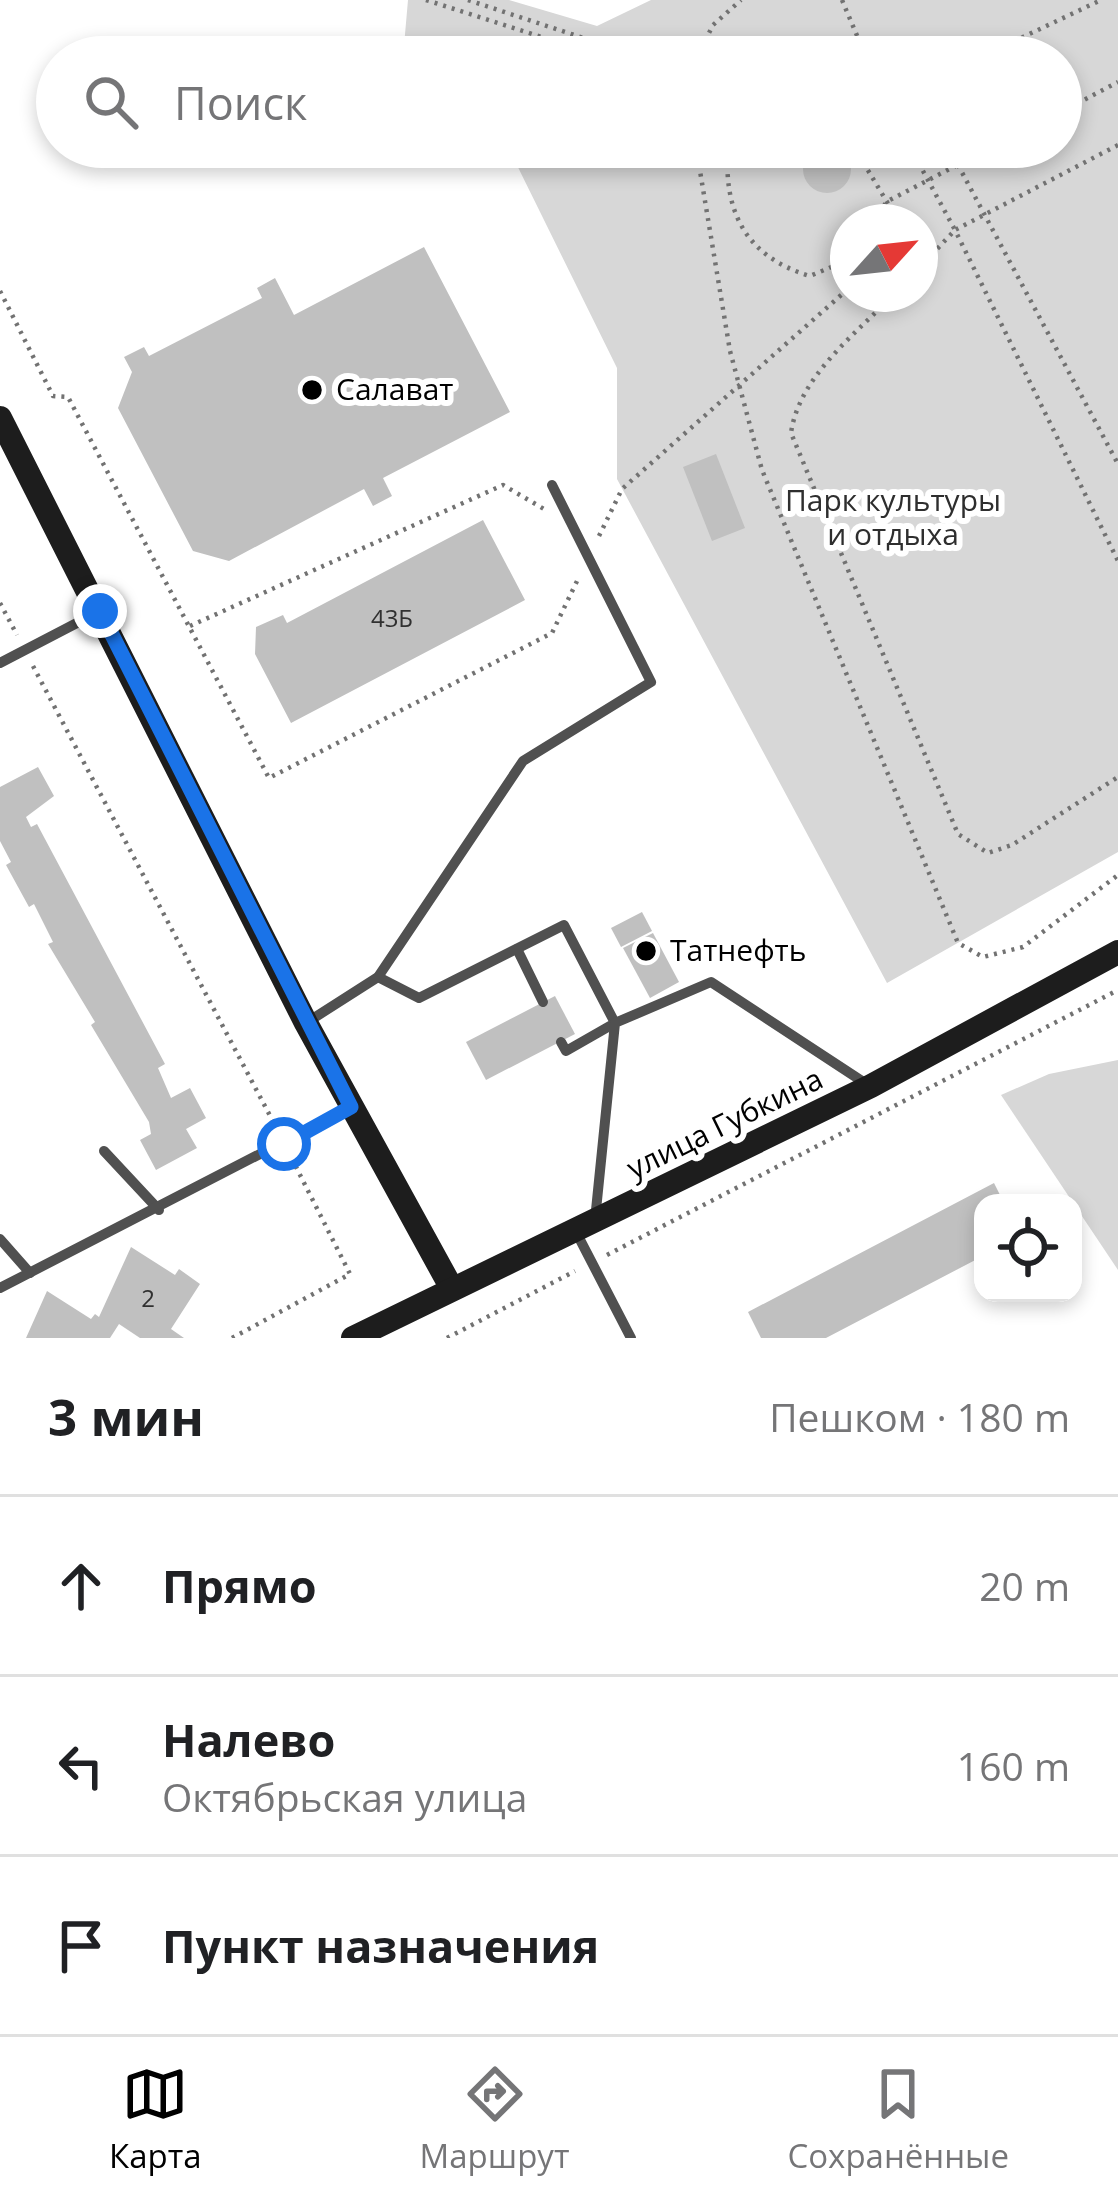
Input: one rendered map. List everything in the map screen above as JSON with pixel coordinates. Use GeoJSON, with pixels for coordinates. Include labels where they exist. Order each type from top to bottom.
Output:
{"type":"FeatureCollection","features":[{"type":"Feature","properties":{"kind":"street"},"geometry":{"type":"LineString","coordinates":[[0,418],[306,1022],[451,1287]]}},
{"type":"Feature","properties":{"kind":"street","name":"улица Губкина"},"geometry":{"type":"LineString","coordinates":[[352,1338],[871,1086],[1118,952]]}},
{"type":"Feature","properties":{"kind":"lane"},"geometry":{"type":"LineString","coordinates":[[306,1022],[378,977],[523,761],[651,682],[552,485]]}},
{"type":"Feature","properties":{"kind":"lane"},"geometry":{"type":"LineString","coordinates":[[0,664],[100,611]]}},
{"type":"Feature","properties":{"kind":"lane"},"geometry":{"type":"LineString","coordinates":[[378,977],[418,998],[564,925],[615,1023],[585,1225],[592,1262],[631,1338]]}},
{"type":"Feature","properties":{"kind":"lane"},"geometry":{"type":"LineString","coordinates":[[517,950],[543,1002]]}},
{"type":"Feature","properties":{"kind":"lane"},"geometry":{"type":"LineString","coordinates":[[561,1042],[566,1051],[615,1023],[711,982],[871,1086]]}},
{"type":"Feature","properties":{"kind":"lane"},"geometry":{"type":"LineString","coordinates":[[0,1288],[351,1107]]}},
{"type":"Feature","properties":{"kind":"lane"},"geometry":{"type":"LineString","coordinates":[[104,1151],[159,1210]]}},
{"type":"Feature","properties":{"kind":"lane"},"geometry":{"type":"LineString","coordinates":[[0,1239],[30,1273]]}},
{"type":"Feature","properties":{"kind":"path"},"geometry":{"type":"LineString","coordinates":[[426,0],[538,36]]}},
{"type":"Feature","properties":{"kind":"path"},"geometry":{"type":"LineString","coordinates":[[468,0],[577,36]]}},
{"type":"Feature","properties":{"kind":"path"},"geometry":{"type":"LineString","coordinates":[[708,36],[741,0]]}},
{"type":"Feature","properties":{"kind":"path"},"geometry":{"type":"LineString","coordinates":[[842,0],[857,36]]}},
{"type":"Feature","properties":{"kind":"path"},"geometry":{"type":"LineString","coordinates":[[1025,36],[1101,0]]}},
{"type":"Feature","properties":{"kind":"path"},"geometry":{"type":"LineString","coordinates":[[1082,101],[1118,82]]}},
{"type":"Feature","properties":{"kind":"path"},"geometry":{"type":"LineString","coordinates":[[1082,163],[1118,145]]}},
{"type":"Feature","properties":{"kind":"path"},"geometry":{"type":"LineString","coordinates":[[699,168],[730,351],[762,470],[958,943],[983,957],[1023,947],[1118,875]]}},
{"type":"Feature","properties":{"kind":"path"},"geometry":{"type":"LineString","coordinates":[[728,168],[728,197],[749,241],[777,263],[810,276],[830,268]]}},
{"type":"Feature","properties":{"kind":"path"},"geometry":{"type":"LineString","coordinates":[[866,168],[886,202],[950,168]]}},
{"type":"Feature","properties":{"kind":"path"},"geometry":{"type":"LineString","coordinates":[[921,168],[1118,561]]}},
{"type":"Feature","properties":{"kind":"path"},"geometry":{"type":"LineString","coordinates":[[960,168],[1118,464]]}},
{"type":"Feature","properties":{"kind":"path"},"geometry":{"type":"LineString","coordinates":[[938,248],[955,230],[1073,168]]}},
{"type":"Feature","properties":{"kind":"path"},"geometry":{"type":"LineString","coordinates":[[0,291],[53,396],[68,397],[269,778]]}},
{"type":"Feature","properties":{"kind":"path"},"geometry":{"type":"LineString","coordinates":[[877,312],[810,382],[794,408],[791,433],[958,834],[988,853],[1012,845],[1118,777]]}},
{"type":"Feature","properties":{"kind":"path"},"geometry":{"type":"LineString","coordinates":[[190,626],[503,485],[597,539]]}},
{"type":"Feature","properties":{"kind":"path"},"geometry":{"type":"LineString","coordinates":[[0,603],[350,1274],[232,1338]]}},
{"type":"Feature","properties":{"kind":"path"},"geometry":{"type":"LineString","coordinates":[[448,1338],[1118,990]]}},
{"type":"Feature","properties":{"kind":"green space","name":"Парк культуры и отдыха"},"geometry":{"type":"Polygon","coordinates":[[[408,0],[509,0],[597,26],[651,0],[1118,0],[1118,852],[887,983],[617,479],[617,368],[518,168],[1082,168],[1082,36],[405,36],[408,0]]]}},
{"type":"Feature","properties":{"kind":"green space"},"geometry":{"type":"Polygon","coordinates":[[[1118,1060],[1118,1270],[1082,1216],[1082,1194],[1067,1194],[1001,1095],[1049,1074],[1118,1060]]]}},
{"type":"Feature","properties":{"kind":"building"},"geometry":{"type":"Polygon","coordinates":[[[803,168],[851,168],[844,186],[827,193],[810,186],[803,169],[803,168]]]}},
{"type":"Feature","properties":{"kind":"building","name":"Салават"},"geometry":{"type":"Polygon","coordinates":[[[424,247],[510,412],[383,478],[392,496],[373,506],[364,489],[229,561],[193,551],[118,408],[132,372],[124,357],[144,347],[149,356],[262,298],[257,288],[275,278],[294,315],[424,247]]]}},
{"type":"Feature","properties":{"kind":"building"},"geometry":{"type":"Polygon","coordinates":[[[716,454],[745,528],[712,541],[683,467],[716,454]]]}},
{"type":"Feature","properties":{"kind":"building"},"geometry":{"type":"Polygon","coordinates":[[[483,520],[525,600],[291,723],[255,654],[256,627],[283,615],[287,623],[483,520]]]}},
{"type":"Feature","properties":{"kind":"building"},"geometry":{"type":"Polygon","coordinates":[[[38,767],[54,796],[26,817],[31,827],[37,824],[165,1064],[158,1068],[171,1098],[190,1088],[206,1118],[186,1129],[197,1148],[156,1170],[140,1140],[151,1134],[149,1122],[48,944],[53,942],[34,904],[29,907],[6,865],[11,862],[0,841],[0,787],[38,767]]]}},
{"type":"Feature","properties":{"kind":"building"},"geometry":{"type":"Polygon","coordinates":[[[642,912],[652,931],[621,947],[611,928],[642,912]]]}},
{"type":"Feature","properties":{"kind":"building"},"geometry":{"type":"Polygon","coordinates":[[[653,933],[679,982],[650,998],[623,948],[653,933]]]}},
{"type":"Feature","properties":{"kind":"building"},"geometry":{"type":"Polygon","coordinates":[[[555,996],[575,1034],[486,1080],[466,1042],[555,996]]]}},
{"type":"Feature","properties":{"kind":"building"},"geometry":{"type":"Polygon","coordinates":[[[994,1183],[1000,1194],[974,1194],[974,1261],[826,1338],[761,1338],[748,1312],[994,1183]]]}},
{"type":"Feature","properties":{"kind":"building"},"geometry":{"type":"Polygon","coordinates":[[[131,1247],[175,1275],[179,1269],[200,1284],[171,1329],[184,1338],[140,1338],[119,1324],[110,1338],[26,1338],[47,1291],[91,1319],[95,1314],[99,1317],[131,1247]]]}},
{"type":"Feature","properties":{"kind":"place","name":"Салават"},"geometry":{"type":"Point","coordinates":[312,390]}},
{"type":"Feature","properties":{"kind":"place","name":"Татнефть"},"geometry":{"type":"Point","coordinates":[646,951]}},
{"type":"Feature","properties":{"kind":"route"},"geometry":{"type":"LineString","coordinates":[[100,611],[351,1107],[284,1144]]}}]}
